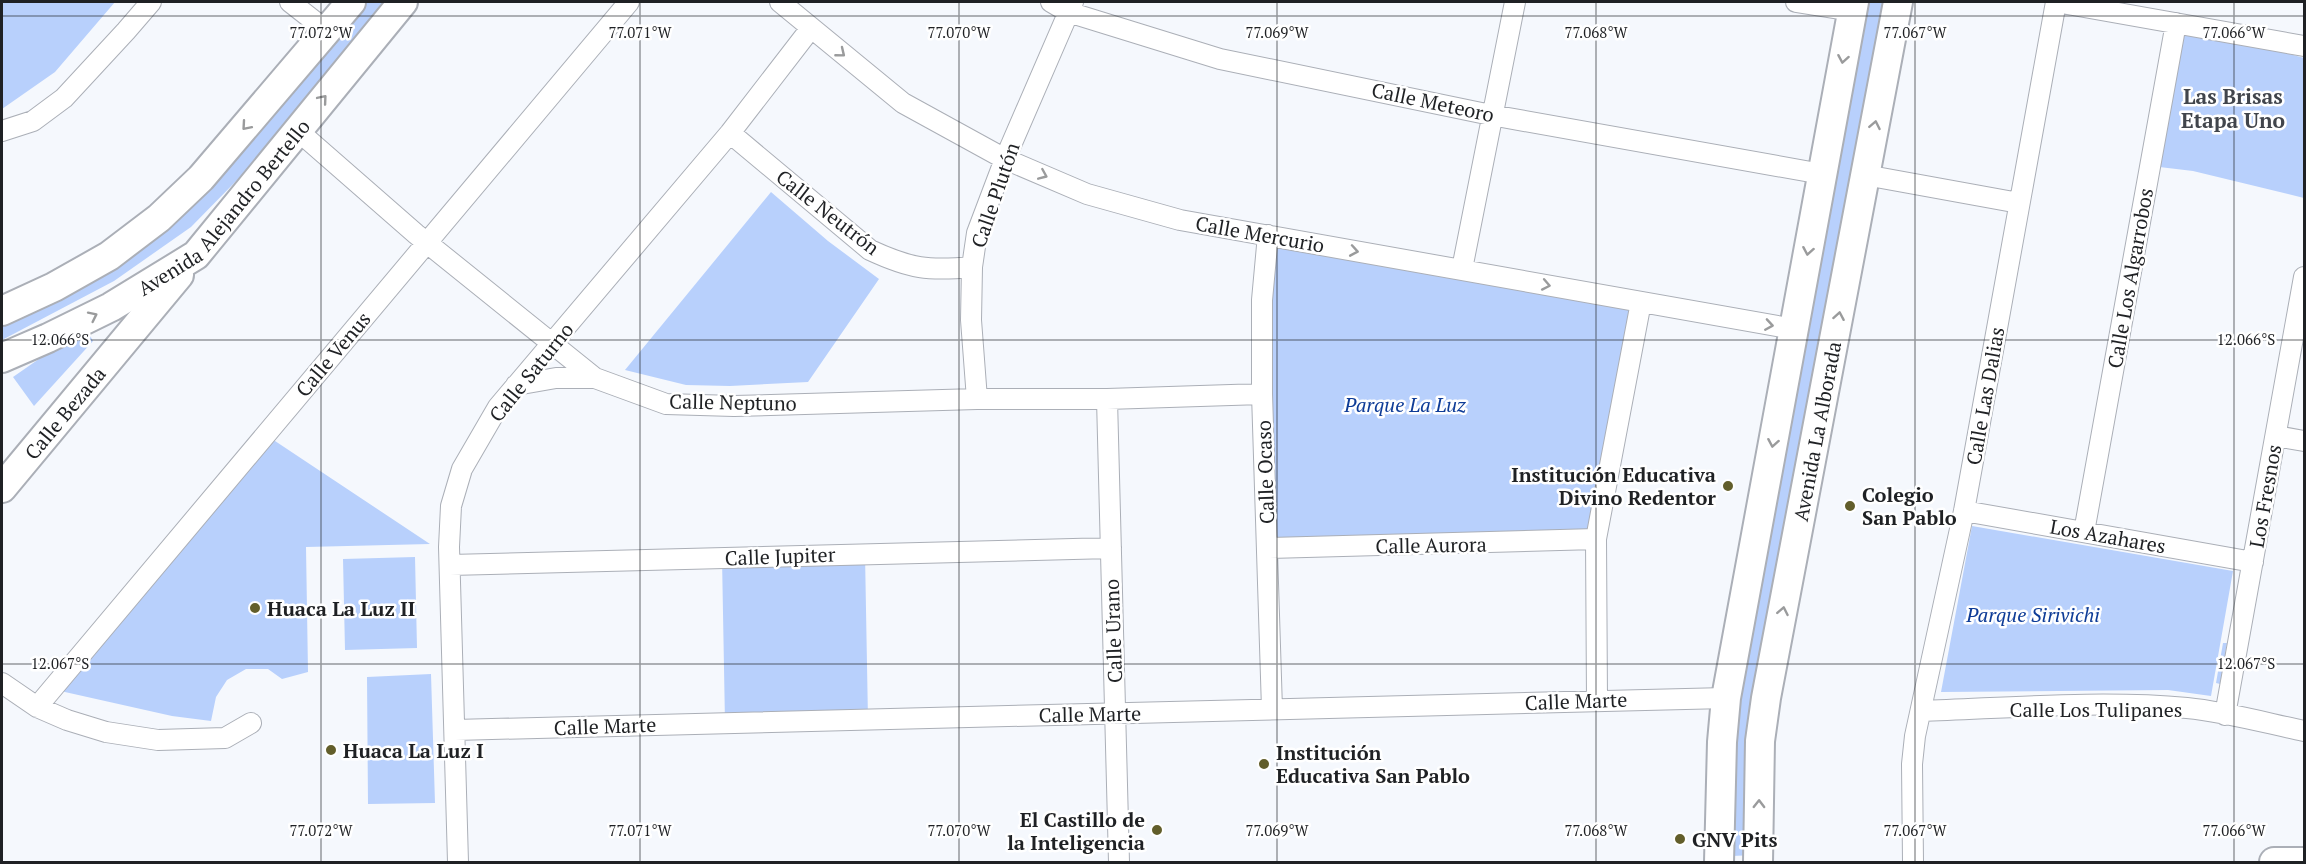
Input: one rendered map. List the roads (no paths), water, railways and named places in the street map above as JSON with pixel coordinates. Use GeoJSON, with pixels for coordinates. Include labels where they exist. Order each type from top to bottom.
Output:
{"type":"FeatureCollection","features":[{"type":"Feature","properties":{"kind":"main road","name":"Avenida Alejandro Bertello"},"geometry":{"type":"LineString","coordinates":[[2,311],[54,287],[109,256],[159,218],[201,178],[351,2]]}},
{"type":"Feature","properties":{"kind":"main road","name":"Avenida Alejandro Bertello"},"geometry":{"type":"LineString","coordinates":[[2,358],[111,307],[196,255],[403,2]]}},
{"type":"Feature","properties":{"kind":"main road","name":"Avenida La Alborada"},"geometry":{"type":"LineString","coordinates":[[1758,862],[1760,741],[1766,698],[1898,2]]}},
{"type":"Feature","properties":{"kind":"main road"},"geometry":{"type":"LineString","coordinates":[[1719,862],[1722,742],[1726,698],[1853,6]]}},
{"type":"Feature","properties":{"kind":"main road","name":"Calle Bezada"},"geometry":{"type":"LineString","coordinates":[[2,488],[196,255]]}},
{"type":"Feature","properties":{"kind":"main road"},"geometry":{"type":"LineString","coordinates":[[2274,862],[2304,862]]}},
{"type":"Feature","properties":{"kind":"street"},"geometry":{"type":"LineString","coordinates":[[2,131],[33,121],[64,98],[151,2]]}},
{"type":"Feature","properties":{"kind":"street","name":"Calle Venus"},"geometry":{"type":"LineString","coordinates":[[37,707],[629,2]]}},
{"type":"Feature","properties":{"kind":"street","name":"Calle Mercurio"},"geometry":{"type":"LineString","coordinates":[[780,2],[903,103],[1005,159],[1088,194],[1180,220],[1794,329]]}},
{"type":"Feature","properties":{"kind":"street"},"geometry":{"type":"LineString","coordinates":[[1462,269],[1515,2]]}},
{"type":"Feature","properties":{"kind":"street"},"geometry":{"type":"LineString","coordinates":[[1796,2],[1853,6]]}},
{"type":"Feature","properties":{"kind":"street"},"geometry":{"type":"LineString","coordinates":[[2056,2],[2304,46]]}},
{"type":"Feature","properties":{"kind":"street","name":"Calle Las Dalias"},"geometry":{"type":"LineString","coordinates":[[1912,862],[1912,764],[1921,711],[1964,511],[2056,2]]}},
{"type":"Feature","properties":{"kind":"street","name":"Calle Meteoro"},"geometry":{"type":"LineString","coordinates":[[1064,5],[1220,59],[1491,115],[1822,174]]}},
{"type":"Feature","properties":{"kind":"street","name":"Calle Plutón"},"geometry":{"type":"LineString","coordinates":[[977,399],[971,320],[972,267],[978,233],[1064,5]]}},
{"type":"Feature","properties":{"kind":"street"},"geometry":{"type":"LineString","coordinates":[[297,7],[327,31]]}},
{"type":"Feature","properties":{"kind":"street","name":"Calle Los Algarrobos"},"geometry":{"type":"LineString","coordinates":[[2084,532],[2176,23]]}},
{"type":"Feature","properties":{"kind":"street","name":"Calle Saturno"},"geometry":{"type":"LineString","coordinates":[[458,862],[450,565],[451,506],[462,469],[498,407],[730,133],[811,28]]}},
{"type":"Feature","properties":{"kind":"street","name":"Calle Neptuno"},"geometry":{"type":"LineString","coordinates":[[297,130],[416,234],[595,378],[666,404],[734,406],[1262,394]]}},
{"type":"Feature","properties":{"kind":"street","name":"Calle Neutrón"},"geometry":{"type":"LineString","coordinates":[[730,133],[870,250],[894,261],[920,268],[972,267]]}},
{"type":"Feature","properties":{"kind":"street"},"geometry":{"type":"LineString","coordinates":[[1865,175],[2019,203]]}},
{"type":"Feature","properties":{"kind":"street","name":"Calle Ocaso"},"geometry":{"type":"LineString","coordinates":[[1268,235],[1262,300],[1262,394],[1272,709]]}},
{"type":"Feature","properties":{"kind":"street","name":"Los Fresnos"},"geometry":{"type":"LineString","coordinates":[[2225,715],[2304,277]]}},
{"type":"Feature","properties":{"kind":"street"},"geometry":{"type":"LineString","coordinates":[[1596,701],[1596,539],[1641,302]]}},
{"type":"Feature","properties":{"kind":"street"},"geometry":{"type":"LineString","coordinates":[[516,385],[556,378],[595,378]]}},
{"type":"Feature","properties":{"kind":"street","name":"Calle Urano"},"geometry":{"type":"LineString","coordinates":[[1107,399],[1119,862]]}},
{"type":"Feature","properties":{"kind":"street"},"geometry":{"type":"LineString","coordinates":[[2276,436],[2304,441]]}},
{"type":"Feature","properties":{"kind":"street","name":"Los Azahares"},"geometry":{"type":"LineString","coordinates":[[1964,511],[2253,562]]}},
{"type":"Feature","properties":{"kind":"street","name":"Calle Aurora"},"geometry":{"type":"LineString","coordinates":[[1267,548],[1596,539]]}},
{"type":"Feature","properties":{"kind":"street","name":"Calle Jupiter"},"geometry":{"type":"LineString","coordinates":[[450,565],[1111,548]]}},
{"type":"Feature","properties":{"kind":"street"},"geometry":{"type":"LineString","coordinates":[[2,683],[37,707],[67,720],[106,732],[158,740],[225,738],[251,723]]}},
{"type":"Feature","properties":{"kind":"street","name":"Calle Marte"},"geometry":{"type":"LineString","coordinates":[[455,730],[1726,698]]}},
{"type":"Feature","properties":{"kind":"street","name":"Calle Los Tulipanes"},"geometry":{"type":"LineString","coordinates":[[1921,711],[2158,706],[2225,715],[2304,731]]}},
{"type":"Feature","properties":{"kind":"place","name":"Institución Educativa Divino Redentor"},"geometry":{"type":"Point","coordinates":[1728,486]}},
{"type":"Feature","properties":{"kind":"place","name":"Colegio San Pablo"},"geometry":{"type":"Point","coordinates":[1850,506]}},
{"type":"Feature","properties":{"kind":"place","name":"Huaca La Luz II"},"geometry":{"type":"Point","coordinates":[255,608]}},
{"type":"Feature","properties":{"kind":"place","name":"Huaca La Luz I"},"geometry":{"type":"Point","coordinates":[331,750]}},
{"type":"Feature","properties":{"kind":"place","name":"Institución Educativa San Pablo"},"geometry":{"type":"Point","coordinates":[1264,764]}},
{"type":"Feature","properties":{"kind":"place","name":"El Castillo de la Inteligencia"},"geometry":{"type":"Point","coordinates":[1157,830]}},
{"type":"Feature","properties":{"kind":"place","name":"GNV Pits"},"geometry":{"type":"Point","coordinates":[1680,839]}},
{"type":"Feature","properties":{"kind":"district","name":"Las Brisas Etapa Uno"},"geometry":{"type":"Point","coordinates":[2233,108]}},
{"type":"Feature","properties":{"kind":"park label","name":"Parque La Luz"},"geometry":{"type":"Point","coordinates":[1405,404]}},
{"type":"Feature","properties":{"kind":"park label","name":"Parque Sirivichi"},"geometry":{"type":"Point","coordinates":[2033,614]}}]}
